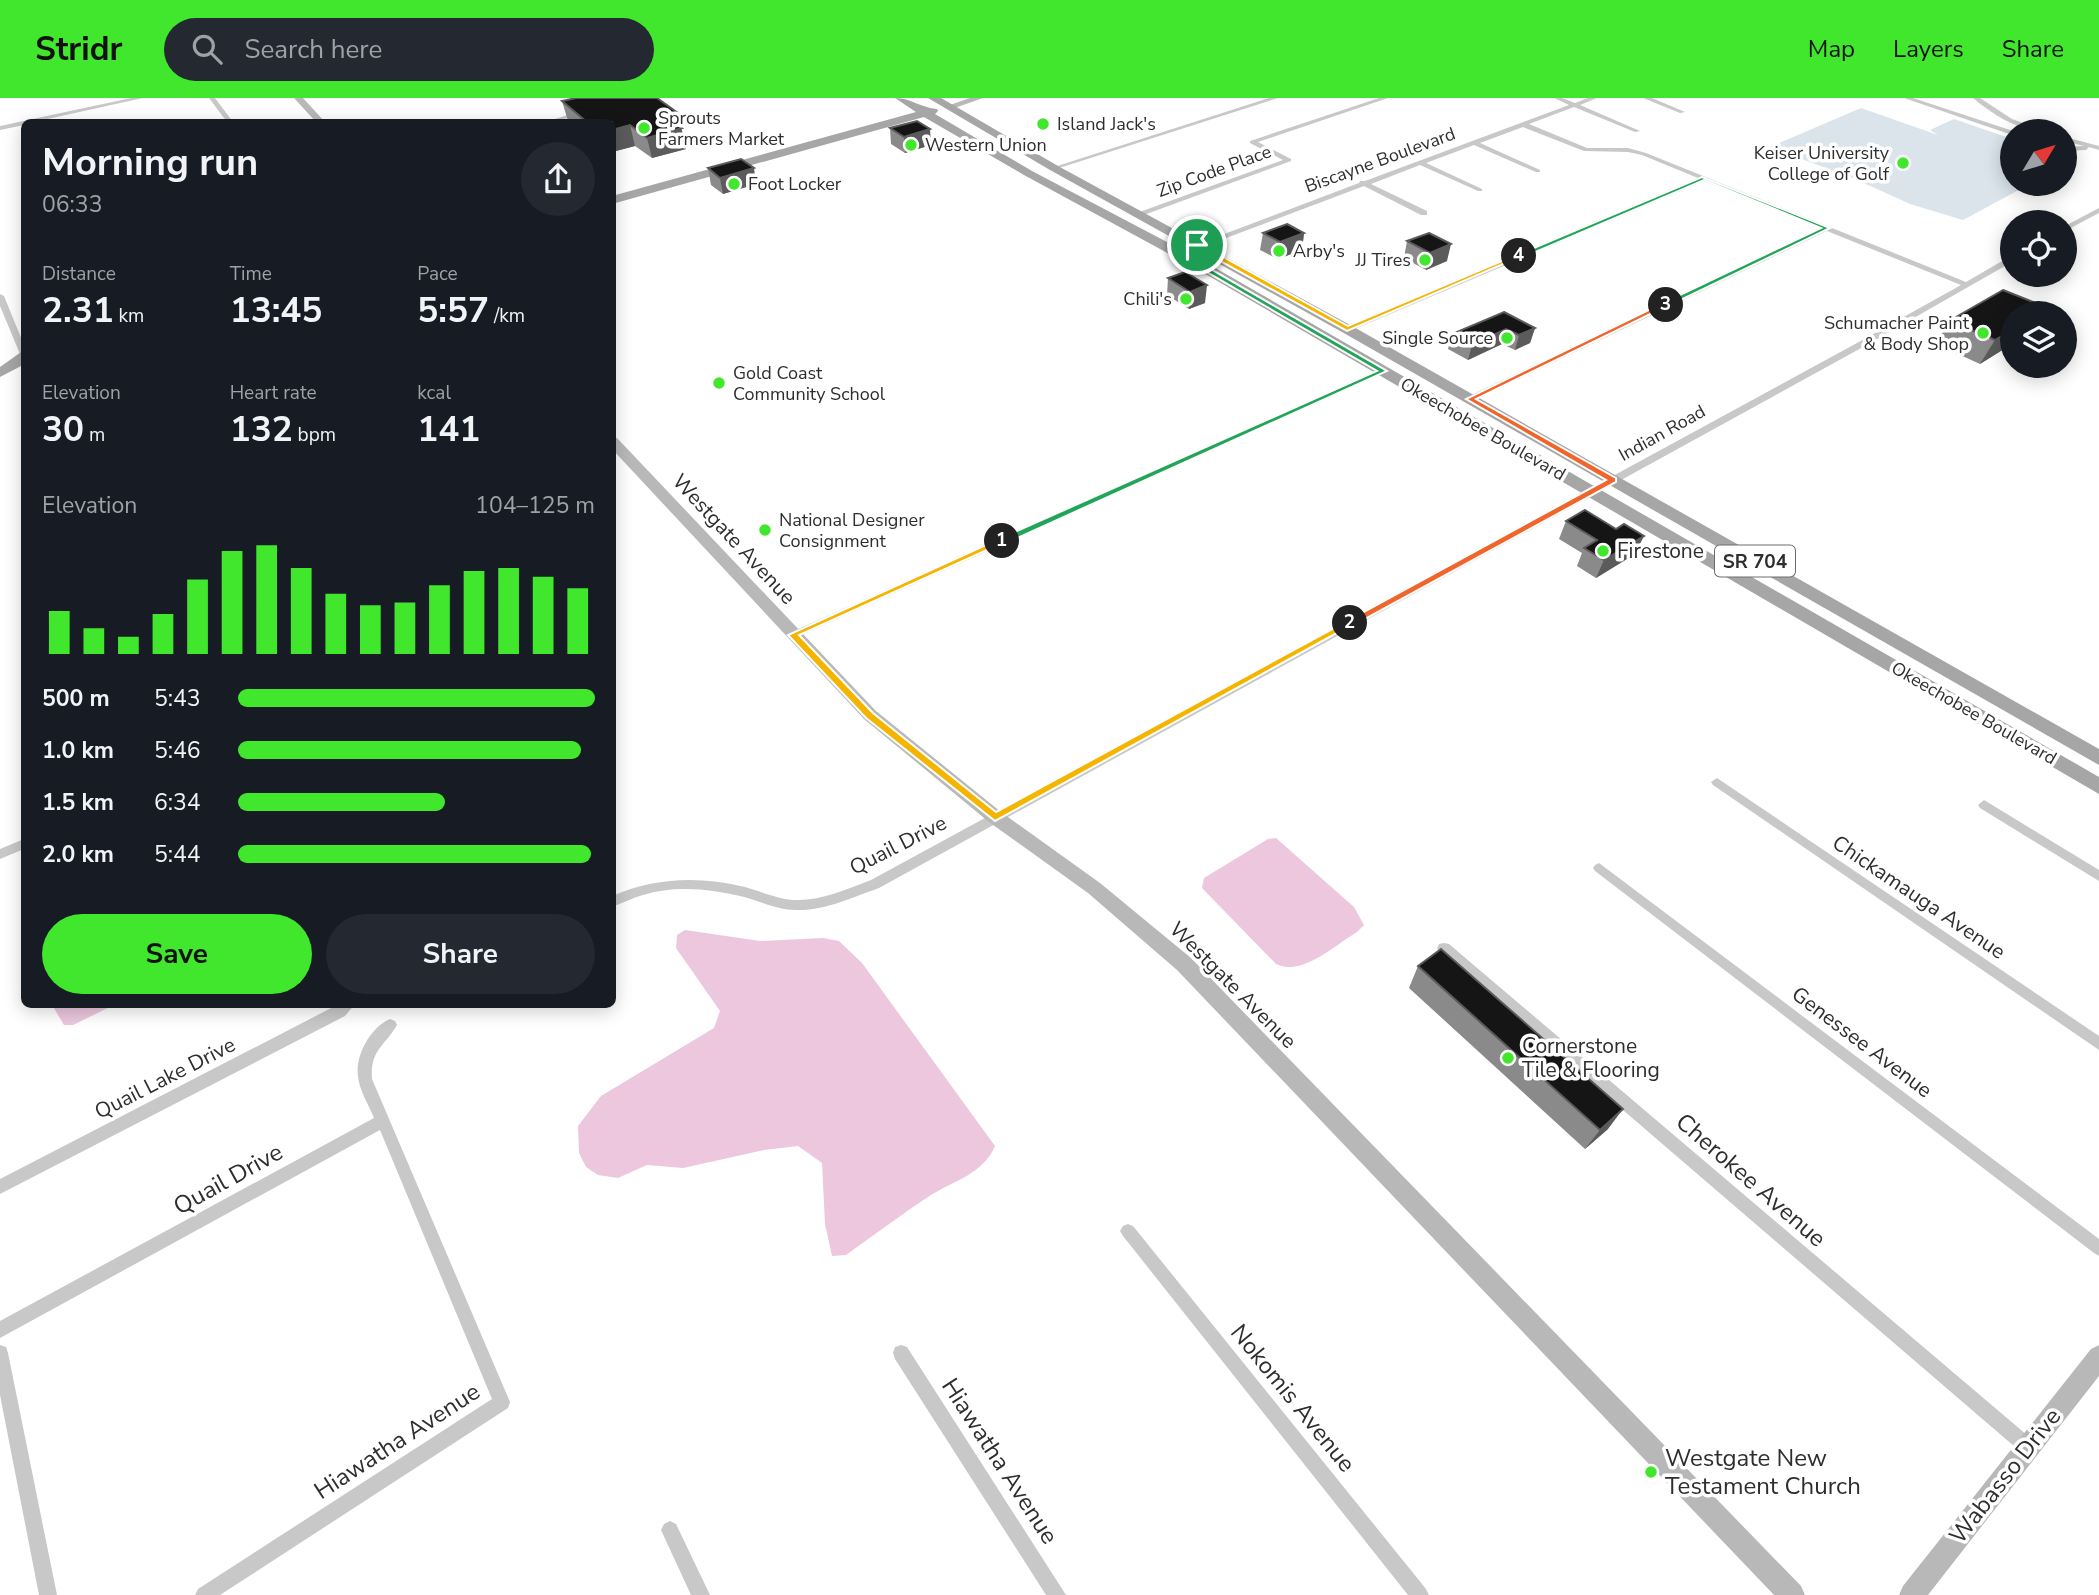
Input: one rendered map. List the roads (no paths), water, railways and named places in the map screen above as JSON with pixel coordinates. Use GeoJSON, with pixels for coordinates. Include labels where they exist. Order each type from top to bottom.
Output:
{"type":"FeatureCollection","features":[{"type":"Feature","properties":{"kind":"main road","name":"Okeechobee Boulevard"},"geometry":{"type":"LineString","coordinates":[[900,98],[1028,173],[1178,253],[1825,625],[2099,786]]}},
{"type":"Feature","properties":{"kind":"main road","name":"Okeechobee Boulevard"},"geometry":{"type":"LineString","coordinates":[[939,101],[1054,168],[1347,329],[2099,758]]}},
{"type":"Feature","properties":{"kind":"main road"},"geometry":{"type":"LineString","coordinates":[[616,189],[939,101]]}},
{"type":"Feature","properties":{"kind":"main road"},"geometry":{"type":"LineString","coordinates":[[616,199],[926,113],[939,101]]}},
{"type":"Feature","properties":{"kind":"main road"},"geometry":{"type":"LineString","coordinates":[[636,194],[645,186],[718,164],[736,155]]}},
{"type":"Feature","properties":{"kind":"main road"},"geometry":{"type":"LineString","coordinates":[[0,361],[21,355]]}},
{"type":"Feature","properties":{"kind":"main road"},"geometry":{"type":"LineString","coordinates":[[0,373],[21,358]]}},
{"type":"Feature","properties":{"kind":"main road"},"geometry":{"type":"LineString","coordinates":[[0,373],[21,367]]}},
{"type":"Feature","properties":{"kind":"main road"},"geometry":{"type":"LineString","coordinates":[[1825,625],[1861,636],[1944,680],[1957,683],[1964,680]]}},
{"type":"Feature","properties":{"kind":"street"},"geometry":{"type":"LineString","coordinates":[[43,119],[140,98]]}},
{"type":"Feature","properties":{"kind":"street"},"geometry":{"type":"LineString","coordinates":[[212,98],[228,119]]}},
{"type":"Feature","properties":{"kind":"street"},"geometry":{"type":"LineString","coordinates":[[298,98],[318,119]]}},
{"type":"Feature","properties":{"kind":"street"},"geometry":{"type":"LineString","coordinates":[[939,101],[979,98]]}},
{"type":"Feature","properties":{"kind":"street"},"geometry":{"type":"LineString","coordinates":[[1054,168],[1275,98]]}},
{"type":"Feature","properties":{"kind":"street","name":"Zip Code Place"},"geometry":{"type":"LineString","coordinates":[[1138,214],[1289,160],[1252,142],[1385,98]]}},
{"type":"Feature","properties":{"kind":"street"},"geometry":{"type":"LineString","coordinates":[[1557,98],[1637,131]]}},
{"type":"Feature","properties":{"kind":"street","name":"Biscayne Boulevard"},"geometry":{"type":"LineString","coordinates":[[1178,253],[1362,182],[1594,98]]}},
{"type":"Feature","properties":{"kind":"street"},"geometry":{"type":"LineString","coordinates":[[1646,98],[1682,112]]}},
{"type":"Feature","properties":{"kind":"street"},"geometry":{"type":"LineString","coordinates":[[1907,98],[2000,129]]}},
{"type":"Feature","properties":{"kind":"street"},"geometry":{"type":"LineString","coordinates":[[1976,98],[2008,119]]}},
{"type":"Feature","properties":{"kind":"street"},"geometry":{"type":"LineString","coordinates":[[559,119],[592,110]]}},
{"type":"Feature","properties":{"kind":"street"},"geometry":{"type":"LineString","coordinates":[[74,112],[78,119]]}},
{"type":"Feature","properties":{"kind":"street"},"geometry":{"type":"LineString","coordinates":[[0,128],[21,124]]}},
{"type":"Feature","properties":{"kind":"street"},"geometry":{"type":"LineString","coordinates":[[1523,124],[1586,150],[1636,151],[1968,285]]}},
{"type":"Feature","properties":{"kind":"street"},"geometry":{"type":"LineString","coordinates":[[1472,142],[1538,171]]}},
{"type":"Feature","properties":{"kind":"street"},"geometry":{"type":"LineString","coordinates":[[2077,142],[2099,148]]}},
{"type":"Feature","properties":{"kind":"street"},"geometry":{"type":"LineString","coordinates":[[2077,150],[2090,146]]}},
{"type":"Feature","properties":{"kind":"street"},"geometry":{"type":"LineString","coordinates":[[1419,162],[1480,190]]}},
{"type":"Feature","properties":{"kind":"street"},"geometry":{"type":"LineString","coordinates":[[1347,329],[1704,178]]}},
{"type":"Feature","properties":{"kind":"street"},"geometry":{"type":"LineString","coordinates":[[1362,182],[1424,213]]}},
{"type":"Feature","properties":{"kind":"street"},"geometry":{"type":"LineString","coordinates":[[2077,222],[2099,210]]}},
{"type":"Feature","properties":{"kind":"street"},"geometry":{"type":"LineString","coordinates":[[2090,215],[2099,218]]}},
{"type":"Feature","properties":{"kind":"street"},"geometry":{"type":"LineString","coordinates":[[1470,399],[1827,228]]}},
{"type":"Feature","properties":{"kind":"street","name":"Indian Road"},"geometry":{"type":"LineString","coordinates":[[995,817],[2000,266]]}},
{"type":"Feature","properties":{"kind":"street"},"geometry":{"type":"LineString","coordinates":[[0,296],[21,347]]}},
{"type":"Feature","properties":{"kind":"street"},"geometry":{"type":"LineString","coordinates":[[793,635],[1383,371]]}},
{"type":"Feature","properties":{"kind":"street","name":"Westgate Avenue"},"geometry":{"type":"LineString","coordinates":[[616,445],[870,715],[995,817],[1094,888],[1185,964],[1792,1595]]}},
{"type":"Feature","properties":{"kind":"street","name":"Chickamauga Avenue"},"geometry":{"type":"LineString","coordinates":[[1717,782],[2099,1044]]}},
{"type":"Feature","properties":{"kind":"street"},"geometry":{"type":"LineString","coordinates":[[1984,805],[2099,876]]}},
{"type":"Feature","properties":{"kind":"street","name":"Quail Drive"},"geometry":{"type":"LineString","coordinates":[[616,900],[664,884],[694,884],[740,891],[788,905],[831,900],[875,884],[995,817]]}},
{"type":"Feature","properties":{"kind":"street"},"geometry":{"type":"LineString","coordinates":[[0,855],[21,845]]}},
{"type":"Feature","properties":{"kind":"street","name":"Genessee Avenue"},"geometry":{"type":"LineString","coordinates":[[1599,868],[2099,1248]]}},
{"type":"Feature","properties":{"kind":"street","name":"Cherokee Avenue"},"geometry":{"type":"LineString","coordinates":[[1444,948],[2028,1447]]}},
{"type":"Feature","properties":{"kind":"street","name":"Quail Lake Drive"},"geometry":{"type":"LineString","coordinates":[[0,1186],[344,1008]]}},
{"type":"Feature","properties":{"kind":"street"},"geometry":{"type":"LineString","coordinates":[[383,1121],[365,1080],[364,1069],[371,1046],[390,1025]]}},
{"type":"Feature","properties":{"kind":"street","name":"Quail Drive"},"geometry":{"type":"LineString","coordinates":[[0,1330],[383,1121]]}},
{"type":"Feature","properties":{"kind":"street","name":"Hiawatha Avenue"},"geometry":{"type":"LineString","coordinates":[[204,1595],[502,1402],[383,1121]]}},
{"type":"Feature","properties":{"kind":"street","name":"Nokomis Avenue"},"geometry":{"type":"LineString","coordinates":[[1128,1231],[1420,1595]]}},
{"type":"Feature","properties":{"kind":"street"},"geometry":{"type":"LineString","coordinates":[[0,1353],[48,1595]]}},
{"type":"Feature","properties":{"kind":"street","name":"Hiawatha Avenue"},"geometry":{"type":"LineString","coordinates":[[901,1353],[1057,1595]]}},
{"type":"Feature","properties":{"kind":"street","name":"Wabasso Drive"},"geometry":{"type":"LineString","coordinates":[[1912,1595],[2099,1357]]}},
{"type":"Feature","properties":{"kind":"street"},"geometry":{"type":"LineString","coordinates":[[670,1530],[701,1595]]}},
{"type":"Feature","properties":{"kind":"place","name":"Island Jack's"},"geometry":{"type":"Point","coordinates":[1043,124]}},
{"type":"Feature","properties":{"kind":"place","name":"Sprouts Farmers Market"},"geometry":{"type":"Point","coordinates":[644,128]}},
{"type":"Feature","properties":{"kind":"place","name":"Western Union"},"geometry":{"type":"Point","coordinates":[911,145]}},
{"type":"Feature","properties":{"kind":"place","name":"Keiser University College of Golf"},"geometry":{"type":"Point","coordinates":[1903,163]}},
{"type":"Feature","properties":{"kind":"place","name":"Foot Locker"},"geometry":{"type":"Point","coordinates":[734,184]}},
{"type":"Feature","properties":{"kind":"place","name":"Arby's"},"geometry":{"type":"Point","coordinates":[1279,251]}},
{"type":"Feature","properties":{"kind":"place","name":"JJ Tires"},"geometry":{"type":"Point","coordinates":[1425,260]}},
{"type":"Feature","properties":{"kind":"place","name":"Chili's"},"geometry":{"type":"Point","coordinates":[1186,299]}},
{"type":"Feature","properties":{"kind":"place","name":"Schumacher Paint & Body Shop"},"geometry":{"type":"Point","coordinates":[1983,333]}},
{"type":"Feature","properties":{"kind":"place","name":"Single Source"},"geometry":{"type":"Point","coordinates":[1507,338]}},
{"type":"Feature","properties":{"kind":"place","name":"Gold Coast Community School"},"geometry":{"type":"Point","coordinates":[719,383]}},
{"type":"Feature","properties":{"kind":"place","name":"National Designer Consignment"},"geometry":{"type":"Point","coordinates":[765,530]}},
{"type":"Feature","properties":{"kind":"place","name":"Firestone"},"geometry":{"type":"Point","coordinates":[1603,551]}},
{"type":"Feature","properties":{"kind":"place","name":"Cornerstone Tile & Flooring"},"geometry":{"type":"Point","coordinates":[1508,1058]}},
{"type":"Feature","properties":{"kind":"place","name":"Westgate New Testament Church"},"geometry":{"type":"Point","coordinates":[1651,1472]}}]}
